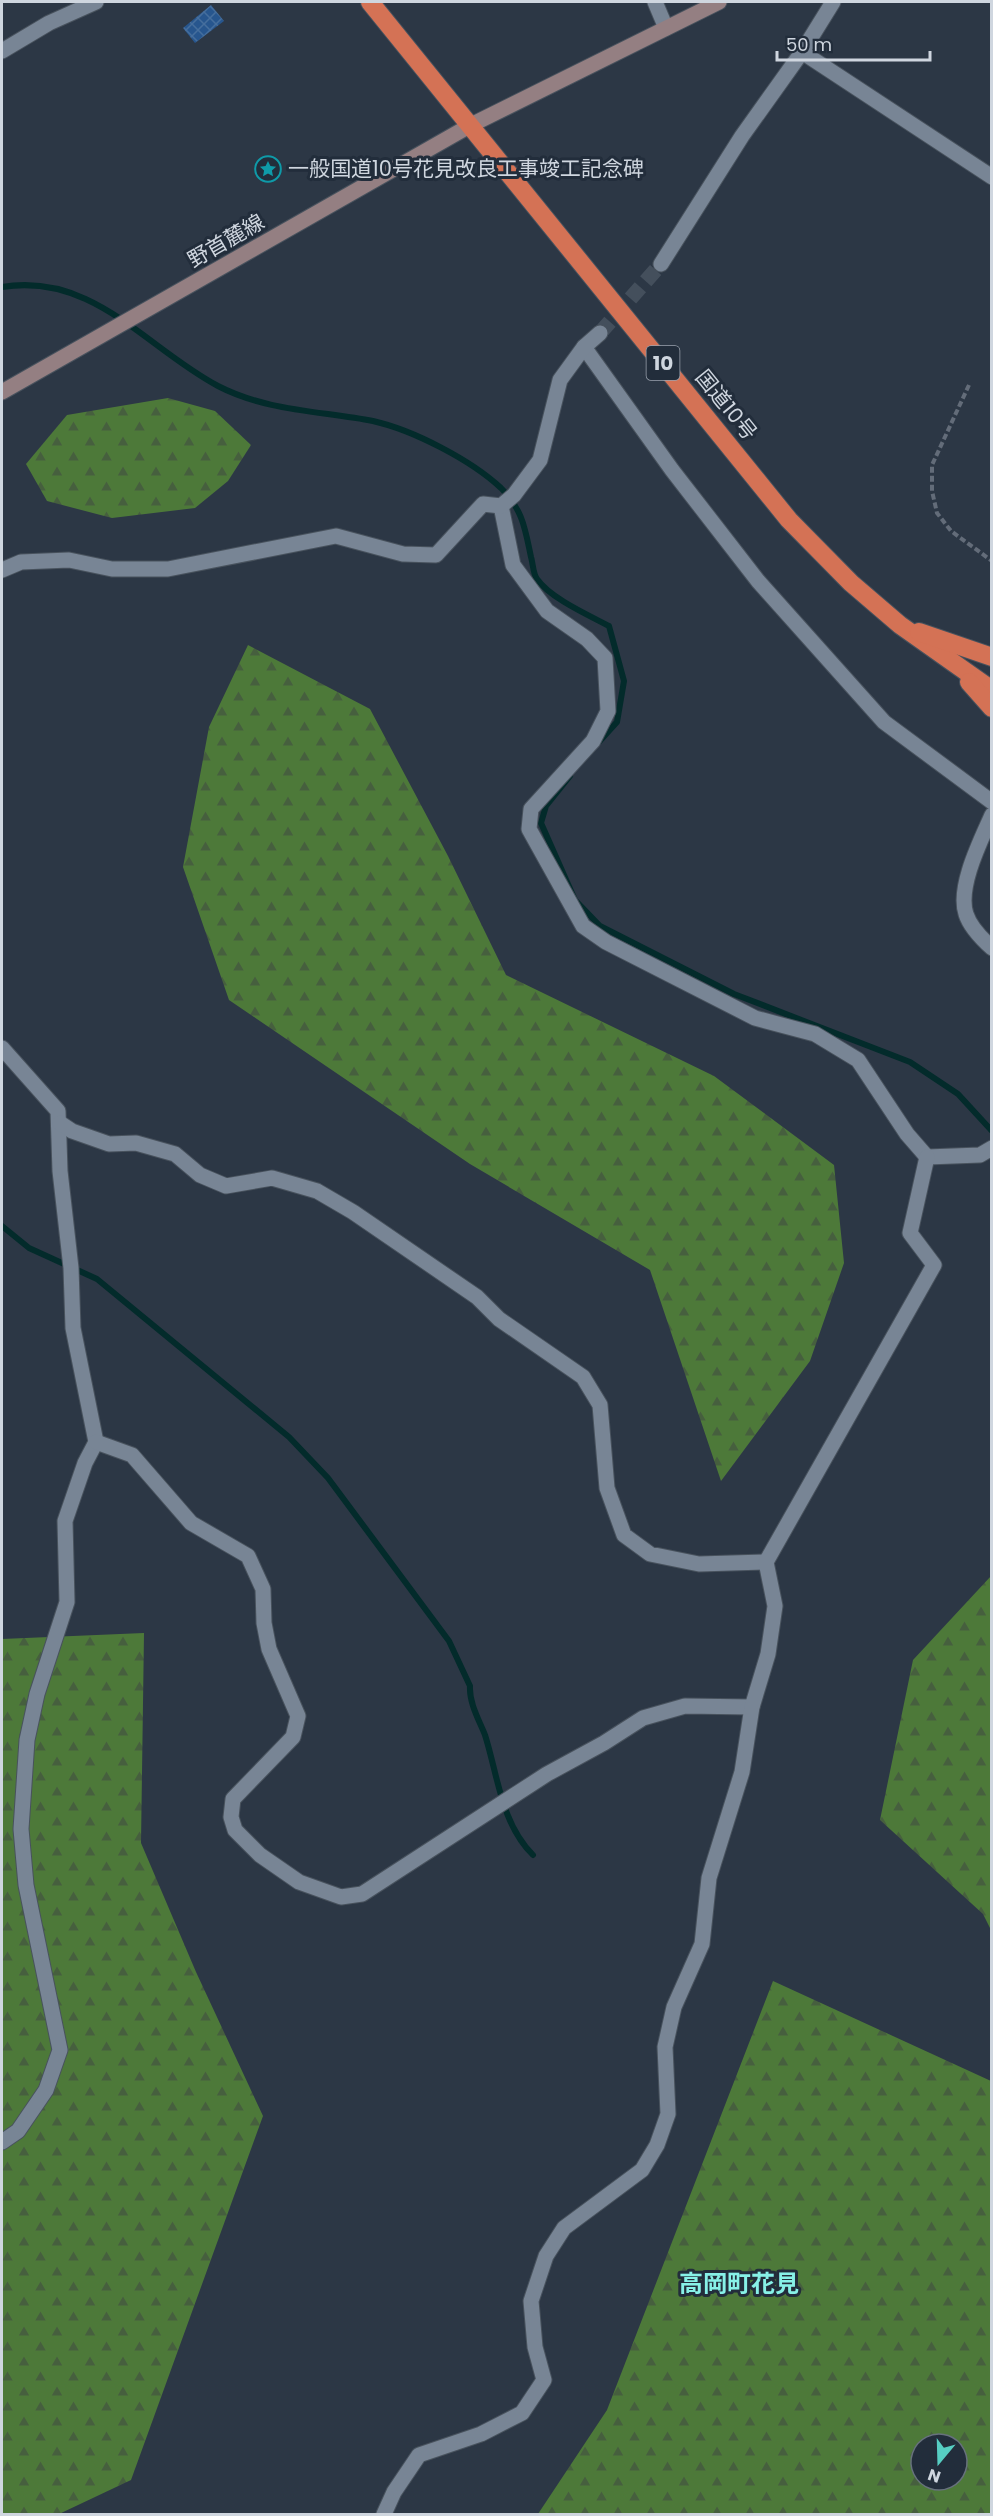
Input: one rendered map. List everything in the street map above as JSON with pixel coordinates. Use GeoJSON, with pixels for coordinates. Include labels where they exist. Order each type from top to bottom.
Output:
{"type":"FeatureCollection","features":[{"type":"Feature","properties":{"kind":"highway","name":"国道10号"},"geometry":{"type":"LineString","coordinates":[[370,2],[789,520],[851,583],[900,625],[992,690]]}},
{"type":"Feature","properties":{"kind":"highway"},"geometry":{"type":"LineString","coordinates":[[900,625],[992,657]]}},
{"type":"Feature","properties":{"kind":"highway"},"geometry":{"type":"LineString","coordinates":[[949,660],[992,708]]}},
{"type":"Feature","properties":{"kind":"main road","name":"野首麓線"},"geometry":{"type":"LineString","coordinates":[[2,392],[471,125],[719,2]]}},
{"type":"Feature","properties":{"kind":"street"},"geometry":{"type":"LineString","coordinates":[[2,51],[48,23],[96,2]]}},
{"type":"Feature","properties":{"kind":"street"},"geometry":{"type":"LineString","coordinates":[[655,2],[666,28]]}},
{"type":"Feature","properties":{"kind":"street"},"geometry":{"type":"LineString","coordinates":[[662,264],[742,136],[802,52],[832,2]]}},
{"type":"Feature","properties":{"kind":"street"},"geometry":{"type":"LineString","coordinates":[[802,52],[992,177]]}},
{"type":"Feature","properties":{"kind":"street"},"geometry":{"type":"LineString","coordinates":[[2,570],[21,562],[69,560],[112,569],[168,569],[336,536],[403,554],[436,555],[483,504],[501,506],[514,495],[540,460],[560,380],[584,347],[600,333]]}},
{"type":"Feature","properties":{"kind":"street"},"geometry":{"type":"LineString","coordinates":[[584,347],[672,470],[758,581],[884,722],[992,802]]}},
{"type":"Feature","properties":{"kind":"street"},"geometry":{"type":"LineString","coordinates":[[501,506],[513,565],[547,612],[587,639],[605,658],[608,711],[593,741],[531,809],[529,829],[582,926],[606,942],[755,1018],[815,1034],[858,1060],[908,1134],[927,1157]]}},
{"type":"Feature","properties":{"kind":"street"},"geometry":{"type":"LineString","coordinates":[[992,815],[972,863],[965,891],[966,914],[980,937],[992,948]]}},
{"type":"Feature","properties":{"kind":"street"},"geometry":{"type":"LineString","coordinates":[[2,1048],[58,1111],[60,1171],[71,1268],[73,1328],[96,1442],[85,1463],[65,1521],[67,1602],[37,1694],[27,1740],[21,1829],[26,1885],[60,2050],[46,2090],[18,2131],[2,2142]]}},
{"type":"Feature","properties":{"kind":"street"},"geometry":{"type":"LineString","coordinates":[[60,1123],[72,1131],[109,1144],[136,1143],[175,1154],[200,1175],[226,1186],[272,1178],[317,1191],[353,1212],[477,1297],[500,1319],[583,1377],[600,1405],[607,1488],[624,1535],[650,1554],[699,1564],[766,1562]]}},
{"type":"Feature","properties":{"kind":"street"},"geometry":{"type":"LineString","coordinates":[[927,1157],[980,1155],[992,1148]]}},
{"type":"Feature","properties":{"kind":"street"},"geometry":{"type":"LineString","coordinates":[[384,2514],[394,2492],[419,2455],[481,2434],[522,2413],[533,2400],[544,2380],[535,2347],[531,2301],[546,2256],[564,2228],[642,2170],[657,2145],[668,2114],[665,2046],[675,2007],[702,1944],[709,1878],[742,1772],[752,1707],[768,1654],[775,1606],[766,1562],[934,1265],[910,1233],[927,1157]]}},
{"type":"Feature","properties":{"kind":"street"},"geometry":{"type":"LineString","coordinates":[[96,1442],[132,1455],[191,1523],[248,1556],[263,1589],[268,1650],[298,1716],[293,1737],[233,1799],[231,1816],[235,1830],[260,1855],[299,1882],[341,1897],[362,1894],[547,1774],[643,1718],[685,1706],[752,1707]]}},
{"type":"Feature","properties":{"kind":"path"},"geometry":{"type":"LineString","coordinates":[[969,386],[932,465],[932,491],[937,513],[951,531],[992,561]]}},
{"type":"Feature","properties":{"kind":"green space"},"geometry":{"type":"Polygon","coordinates":[[[168,398],[215,411],[251,445],[228,481],[195,508],[112,518],[47,501],[26,464],[67,415],[168,398]]]}},
{"type":"Feature","properties":{"kind":"green space"},"geometry":{"type":"Polygon","coordinates":[[[248,645],[370,709],[448,856],[506,975],[714,1076],[834,1165],[844,1263],[810,1361],[721,1481],[650,1270],[470,1164],[229,1000],[183,867],[209,727],[248,645]]]}},
{"type":"Feature","properties":{"kind":"green space"},"geometry":{"type":"Polygon","coordinates":[[[991,1576],[991,1930],[983,1914],[880,1820],[913,1660],[991,1576]]]}},
{"type":"Feature","properties":{"kind":"green space"},"geometry":{"type":"Polygon","coordinates":[[[144,1633],[141,1843],[196,1972],[263,2116],[131,2480],[59,2514],[2,2514],[2,1639],[144,1633]]]}},
{"type":"Feature","properties":{"kind":"green space"},"geometry":{"type":"Polygon","coordinates":[[[773,1981],[991,2081],[991,2514],[538,2514],[607,2410],[773,1981]]]}},
{"type":"Feature","properties":{"kind":"building"},"geometry":{"type":"Polygon","coordinates":[[[211,5],[224,21],[195,43],[183,28],[211,5]]]}},
{"type":"Feature","properties":{"kind":"waterway"},"geometry":{"type":"LineString","coordinates":[[2,287],[34,285],[64,291],[91,302],[117,317],[192,370],[236,394],[274,405],[389,425],[441,447],[489,477],[508,496],[519,512],[537,579],[560,599],[609,626],[624,681],[617,722],[598,743]]}},
{"type":"Feature","properties":{"kind":"waterway"},"geometry":{"type":"LineString","coordinates":[[570,776],[546,806],[541,823],[575,900],[600,926],[734,994],[910,1062],[958,1094],[992,1131]]}},
{"type":"Feature","properties":{"kind":"waterway"},"geometry":{"type":"LineString","coordinates":[[2,1226],[29,1248],[97,1279],[289,1437],[328,1478],[449,1641],[470,1686],[473,1705],[485,1735],[507,1814],[522,1842],[533,1855]]}},
{"type":"Feature","properties":{"kind":"tunnel"},"geometry":{"type":"LineString","coordinates":[[600,333],[661,264]]}},
{"type":"Feature","properties":{"kind":"place","name":"一般国道10号花見改良工事竣工記念碑"},"geometry":{"type":"Point","coordinates":[268,169]}},
{"type":"Feature","properties":{"kind":"district","name":"高岡町花見"},"geometry":{"type":"Point","coordinates":[739,2284]}}]}
